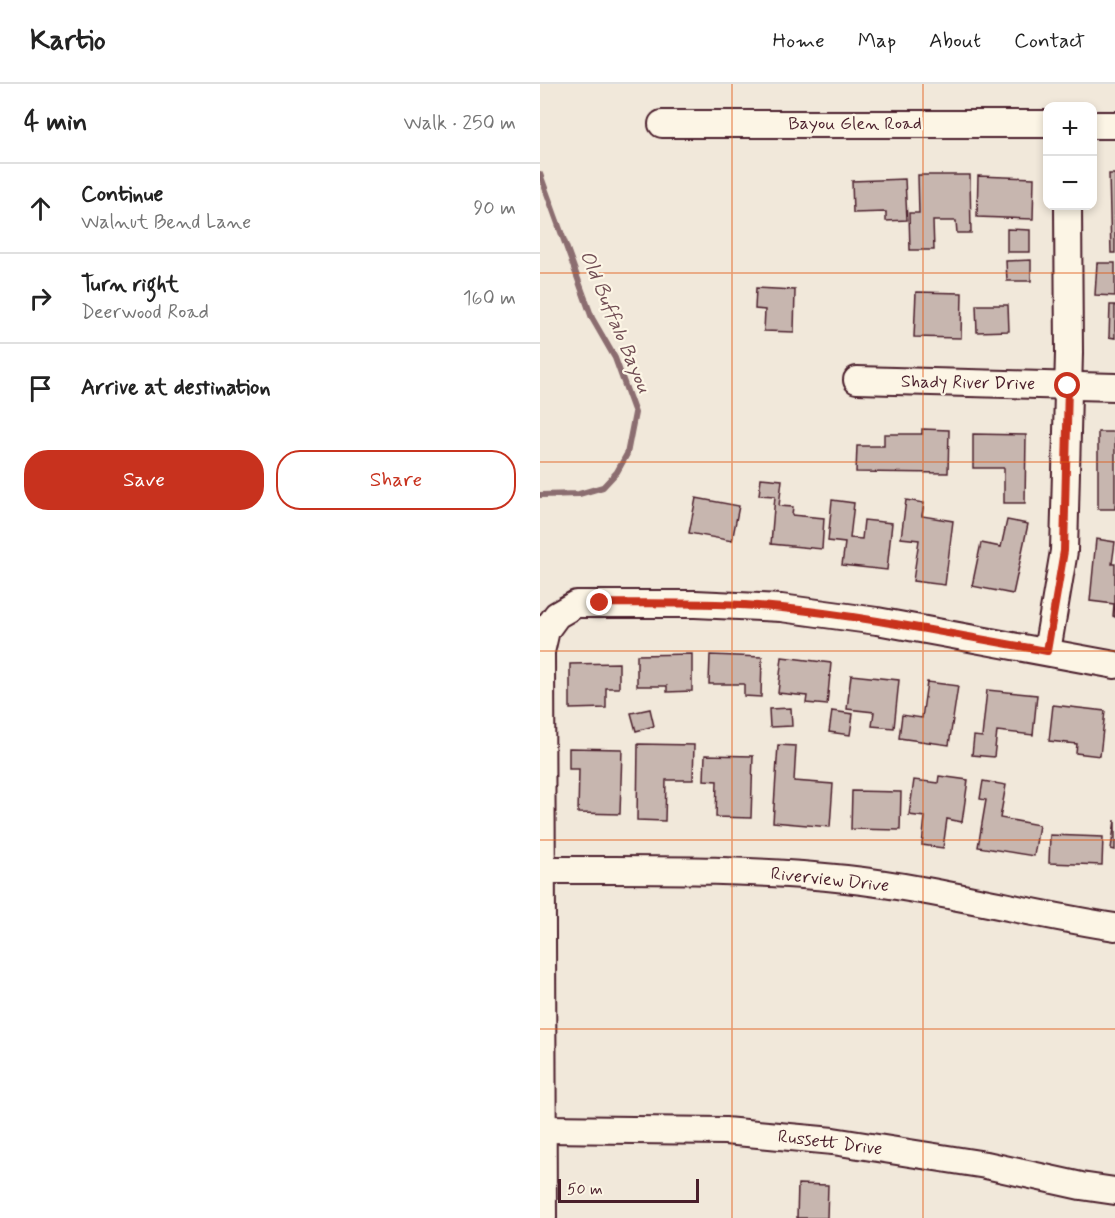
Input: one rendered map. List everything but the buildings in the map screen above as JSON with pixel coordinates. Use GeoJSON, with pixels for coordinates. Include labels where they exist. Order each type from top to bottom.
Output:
{"type":"FeatureCollection","features":[{"type":"Feature","properties":{"kind":"street","name":"Bayou Glen Road"},"geometry":{"type":"LineString","coordinates":[[662,124],[1043,124]]}},
{"type":"Feature","properties":{"kind":"street"},"geometry":{"type":"LineString","coordinates":[[1097,125],[1115,125]]}},
{"type":"Feature","properties":{"kind":"street"},"geometry":{"type":"LineString","coordinates":[[1047,651],[1064,551],[1068,386],[1068,210]]}},
{"type":"Feature","properties":{"kind":"street","name":"Shady River Drive"},"geometry":{"type":"LineString","coordinates":[[857,380],[1115,387]]}},
{"type":"Feature","properties":{"kind":"street"},"geometry":{"type":"LineString","coordinates":[[543,1218],[542,652],[546,630],[557,615],[576,604],[600,603],[781,608],[877,621],[1115,665]]}},
{"type":"Feature","properties":{"kind":"street","name":"Riverview Drive"},"geometry":{"type":"LineString","coordinates":[[542,870],[697,870],[780,873],[849,880],[949,895],[1069,920],[1115,927]]}},
{"type":"Feature","properties":{"kind":"street","name":"Russett Drive"},"geometry":{"type":"LineString","coordinates":[[542,1129],[725,1131],[833,1141],[986,1165],[1081,1186],[1115,1191]]}},
{"type":"Feature","properties":{"kind":"waterway","name":"Old Buffalo Bayou"},"geometry":{"type":"LineString","coordinates":[[540,174],[592,318],[615,358],[635,413],[627,454],[617,472],[603,487],[579,494],[540,495]]}},
{"type":"Feature","properties":{"kind":"route"},"geometry":{"type":"LineString","coordinates":[[600,603],[781,608],[877,621],[1047,651],[1064,551],[1068,386]]}}]}
